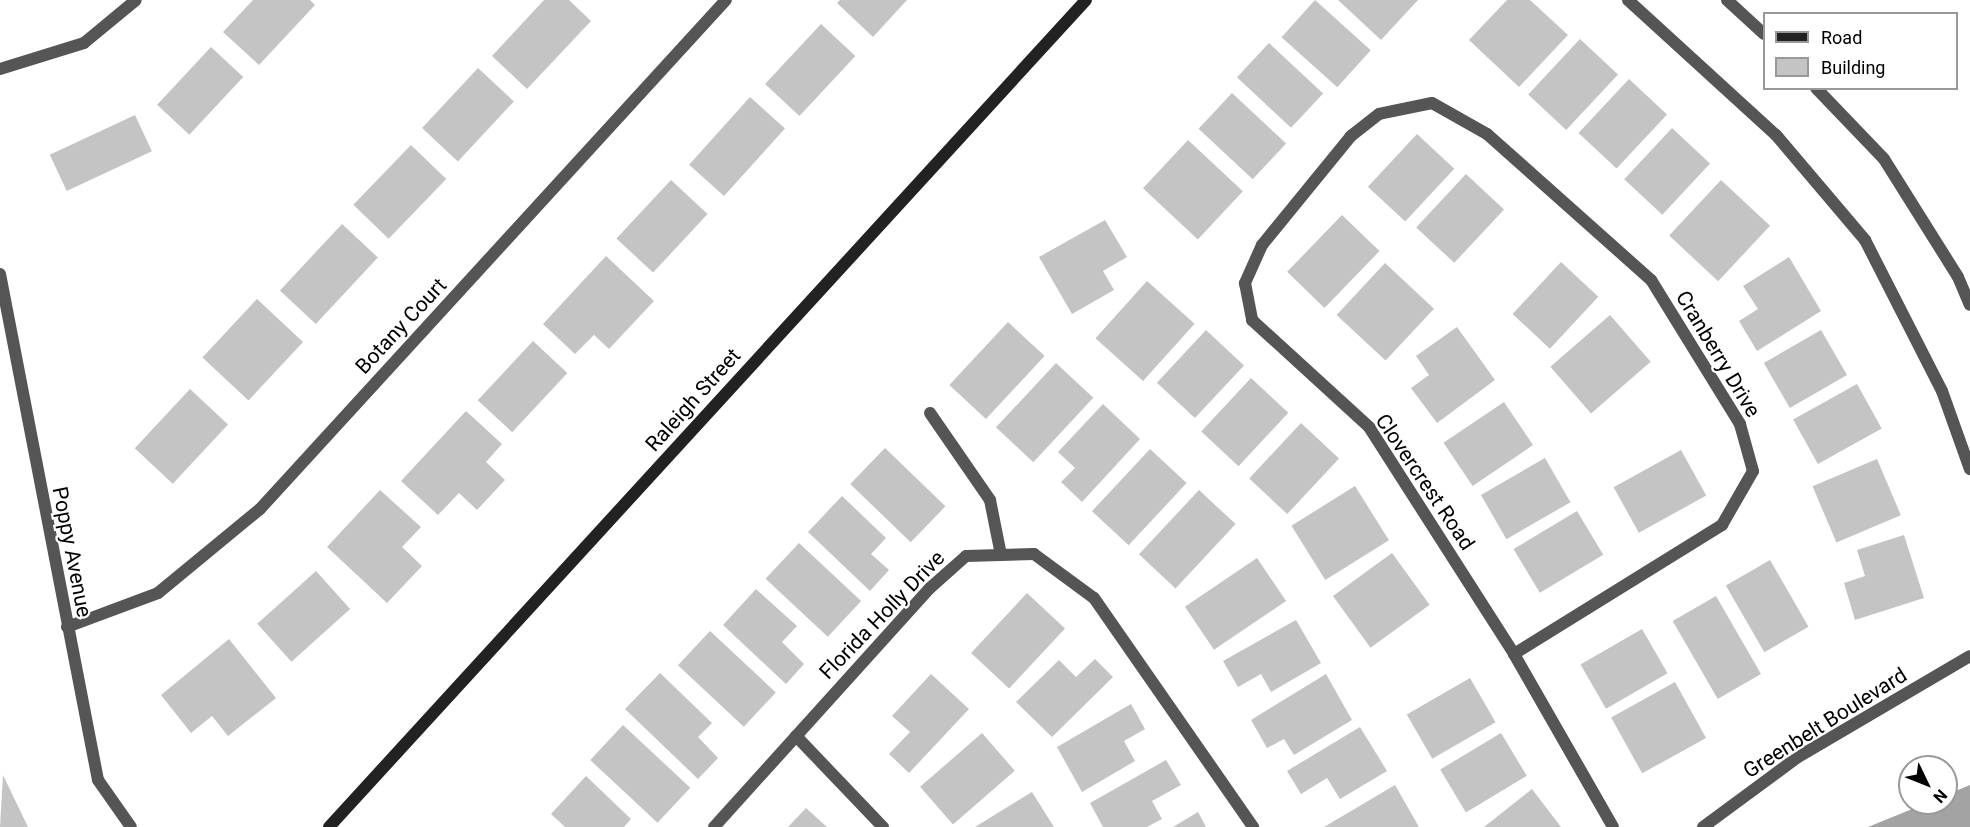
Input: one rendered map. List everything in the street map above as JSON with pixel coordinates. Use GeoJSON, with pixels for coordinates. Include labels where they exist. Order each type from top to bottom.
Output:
{"type":"FeatureCollection","features":[{"type":"Feature","properties":{"kind":"street"},"geometry":{"type":"LineString","coordinates":[[0,69],[84,43],[136,0]]}},
{"type":"Feature","properties":{"kind":"street","name":"Botany Court"},"geometry":{"type":"LineString","coordinates":[[67,627],[158,593],[260,508],[726,0]]}},
{"type":"Feature","properties":{"kind":"street","name":"Raleigh Street"},"geometry":{"type":"LineString","coordinates":[[329,827],[1086,0]]}},
{"type":"Feature","properties":{"kind":"street"},"geometry":{"type":"LineString","coordinates":[[1628,0],[1776,135],[1865,240],[1942,391],[1970,469]]}},
{"type":"Feature","properties":{"kind":"street"},"geometry":{"type":"LineString","coordinates":[[1727,0],[1763,33]]}},
{"type":"Feature","properties":{"kind":"street"},"geometry":{"type":"LineString","coordinates":[[1818,90],[1884,159],[1958,277],[1970,304]]}},
{"type":"Feature","properties":{"kind":"street","name":"Clovercrest Road"},"geometry":{"type":"LineString","coordinates":[[1487,134],[1432,103],[1379,114],[1352,136],[1262,245],[1245,283],[1252,320],[1369,427],[1514,654],[1612,827]]}},
{"type":"Feature","properties":{"kind":"street","name":"Cranberry Drive"},"geometry":{"type":"LineString","coordinates":[[1487,134],[1651,280],[1740,424],[1753,471],[1722,525],[1514,654]]}},
{"type":"Feature","properties":{"kind":"street","name":"Poppy Avenue"},"geometry":{"type":"LineString","coordinates":[[0,274],[98,780],[131,827]]}},
{"type":"Feature","properties":{"kind":"street"},"geometry":{"type":"LineString","coordinates":[[930,413],[990,500],[1001,555]]}},
{"type":"Feature","properties":{"kind":"street","name":"Florida Holly Drive"},"geometry":{"type":"LineString","coordinates":[[714,827],[930,588],[966,556],[1034,554],[1094,598],[1253,827]]}},
{"type":"Feature","properties":{"kind":"street","name":"Greenbelt Boulevard"},"geometry":{"type":"LineString","coordinates":[[1703,827],[1798,757],[1970,656]]}},
{"type":"Feature","properties":{"kind":"street"},"geometry":{"type":"LineString","coordinates":[[796,736],[883,827]]}},
{"type":"Feature","properties":{"kind":"shaded area"},"geometry":{"type":"Polygon","coordinates":[[[1970,785],[1970,827],[1868,827],[1898,815],[1958,815],[1958,790],[1970,785]]]}},
{"type":"Feature","properties":{"kind":"building"},"geometry":{"type":"Polygon","coordinates":[[[253,0],[310,0],[315,5],[259,65],[223,32],[253,0]]]}},
{"type":"Feature","properties":{"kind":"building"},"geometry":{"type":"Polygon","coordinates":[[[544,0],[569,0],[591,21],[527,89],[492,56],[544,0]]]}},
{"type":"Feature","properties":{"kind":"building"},"geometry":{"type":"Polygon","coordinates":[[[840,0],[907,0],[873,37],[837,3],[840,0]]]}},
{"type":"Feature","properties":{"kind":"building"},"geometry":{"type":"Polygon","coordinates":[[[1315,0],[1371,50],[1337,87],[1282,37],[1315,0]]]}},
{"type":"Feature","properties":{"kind":"building"},"geometry":{"type":"Polygon","coordinates":[[[1338,0],[1418,0],[1381,40],[1338,0]]]}},
{"type":"Feature","properties":{"kind":"building"},"geometry":{"type":"Polygon","coordinates":[[[1507,0],[1530,0],[1568,35],[1519,87],[1469,40],[1507,0]]]}},
{"type":"Feature","properties":{"kind":"building"},"geometry":{"type":"Polygon","coordinates":[[[821,24],[855,56],[799,116],[765,84],[821,24]]]}},
{"type":"Feature","properties":{"kind":"building"},"geometry":{"type":"Polygon","coordinates":[[[1580,39],[1618,74],[1566,130],[1528,95],[1580,39]]]}},
{"type":"Feature","properties":{"kind":"building"},"geometry":{"type":"Polygon","coordinates":[[[1269,43],[1323,93],[1291,128],[1237,77],[1269,43]]]}},
{"type":"Feature","properties":{"kind":"building"},"geometry":{"type":"Polygon","coordinates":[[[211,47],[243,77],[189,135],[157,105],[211,47]]]}},
{"type":"Feature","properties":{"kind":"building"},"geometry":{"type":"Polygon","coordinates":[[[478,68],[514,101],[458,161],[422,128],[478,68]]]}},
{"type":"Feature","properties":{"kind":"building"},"geometry":{"type":"Polygon","coordinates":[[[1629,79],[1667,114],[1617,169],[1579,133],[1629,79]]]}},
{"type":"Feature","properties":{"kind":"building"},"geometry":{"type":"Polygon","coordinates":[[[1232,93],[1286,143],[1253,179],[1199,129],[1232,93]]]}},
{"type":"Feature","properties":{"kind":"building"},"geometry":{"type":"Polygon","coordinates":[[[750,97],[785,128],[724,196],[689,165],[750,97]]]}},
{"type":"Feature","properties":{"kind":"building"},"geometry":{"type":"Polygon","coordinates":[[[135,115],[152,151],[67,191],[50,155],[135,115]]]}},
{"type":"Feature","properties":{"kind":"building"},"geometry":{"type":"Polygon","coordinates":[[[1672,128],[1710,163],[1662,215],[1624,179],[1672,128]]]}},
{"type":"Feature","properties":{"kind":"building"},"geometry":{"type":"Polygon","coordinates":[[[1417,134],[1454,169],[1405,221],[1368,187],[1417,134]]]}},
{"type":"Feature","properties":{"kind":"building"},"geometry":{"type":"Polygon","coordinates":[[[1188,140],[1243,191],[1198,239],[1143,188],[1188,140]]]}},
{"type":"Feature","properties":{"kind":"building"},"geometry":{"type":"Polygon","coordinates":[[[411,145],[446,179],[389,239],[353,205],[411,145]]]}},
{"type":"Feature","properties":{"kind":"building"},"geometry":{"type":"Polygon","coordinates":[[[1466,174],[1504,209],[1454,263],[1416,227],[1466,174]]]}},
{"type":"Feature","properties":{"kind":"building"},"geometry":{"type":"Polygon","coordinates":[[[671,180],[708,214],[653,273],[616,239],[671,180]]]}},
{"type":"Feature","properties":{"kind":"building"},"geometry":{"type":"Polygon","coordinates":[[[1721,180],[1770,226],[1718,281],[1669,236],[1721,180]]]}},
{"type":"Feature","properties":{"kind":"building"},"geometry":{"type":"Polygon","coordinates":[[[1342,215],[1379,251],[1325,308],[1287,272],[1342,215]]]}},
{"type":"Feature","properties":{"kind":"building"},"geometry":{"type":"Polygon","coordinates":[[[1105,220],[1127,257],[1103,271],[1114,290],[1072,314],[1039,257],[1105,220]]]}},
{"type":"Feature","properties":{"kind":"building"},"geometry":{"type":"Polygon","coordinates":[[[342,224],[378,257],[316,324],[280,291],[342,224]]]}},
{"type":"Feature","properties":{"kind":"building"},"geometry":{"type":"Polygon","coordinates":[[[606,256],[654,301],[609,349],[594,335],[575,354],[543,324],[606,256]]]}},
{"type":"Feature","properties":{"kind":"building"},"geometry":{"type":"Polygon","coordinates":[[[1789,257],[1821,311],[1757,351],[1739,321],[1758,309],[1743,286],[1789,257]]]}},
{"type":"Feature","properties":{"kind":"building"},"geometry":{"type":"Polygon","coordinates":[[[1561,262],[1598,297],[1550,349],[1513,314],[1561,262]]]}},
{"type":"Feature","properties":{"kind":"building"},"geometry":{"type":"Polygon","coordinates":[[[1385,263],[1434,309],[1386,361],[1337,315],[1385,263]]]}},
{"type":"Feature","properties":{"kind":"building"},"geometry":{"type":"Polygon","coordinates":[[[1147,281],[1195,324],[1143,381],[1095,338],[1147,281]]]}},
{"type":"Feature","properties":{"kind":"building"},"geometry":{"type":"Polygon","coordinates":[[[257,299],[303,342],[249,400],[202,358],[257,299]]]}},
{"type":"Feature","properties":{"kind":"building"},"geometry":{"type":"Polygon","coordinates":[[[1610,315],[1651,362],[1591,414],[1550,367],[1610,315]]]}},
{"type":"Feature","properties":{"kind":"building"},"geometry":{"type":"Polygon","coordinates":[[[1008,322],[1045,356],[986,419],[949,385],[1008,322]]]}},
{"type":"Feature","properties":{"kind":"building"},"geometry":{"type":"Polygon","coordinates":[[[1457,327],[1495,380],[1437,423],[1411,388],[1429,375],[1416,356],[1457,327]]]}},
{"type":"Feature","properties":{"kind":"building"},"geometry":{"type":"Polygon","coordinates":[[[1206,330],[1244,365],[1195,418],[1157,383],[1206,330]]]}},
{"type":"Feature","properties":{"kind":"building"},"geometry":{"type":"Polygon","coordinates":[[[1821,330],[1847,375],[1790,408],[1764,363],[1821,330]]]}},
{"type":"Feature","properties":{"kind":"building"},"geometry":{"type":"Polygon","coordinates":[[[533,341],[567,373],[512,432],[478,400],[533,341]]]}},
{"type":"Feature","properties":{"kind":"building"},"geometry":{"type":"Polygon","coordinates":[[[1056,363],[1093,398],[1033,462],[996,427],[1056,363]]]}},
{"type":"Feature","properties":{"kind":"building"},"geometry":{"type":"Polygon","coordinates":[[[1251,378],[1288,413],[1239,466],[1201,431],[1251,378]]]}},
{"type":"Feature","properties":{"kind":"building"},"geometry":{"type":"Polygon","coordinates":[[[1857,384],[1882,429],[1818,464],[1793,419],[1857,384]]]}},
{"type":"Feature","properties":{"kind":"building"},"geometry":{"type":"Polygon","coordinates":[[[190,389],[228,424],[173,484],[135,448],[190,389]]]}},
{"type":"Feature","properties":{"kind":"building"},"geometry":{"type":"Polygon","coordinates":[[[1504,402],[1533,445],[1473,486],[1443,443],[1504,402]]]}},
{"type":"Feature","properties":{"kind":"building"},"geometry":{"type":"Polygon","coordinates":[[[1103,404],[1140,439],[1082,502],[1061,482],[1075,468],[1058,452],[1103,404]]]}},
{"type":"Feature","properties":{"kind":"building"},"geometry":{"type":"Polygon","coordinates":[[[466,411],[502,444],[486,462],[505,480],[477,510],[459,493],[438,515],[401,481],[466,411]]]}},
{"type":"Feature","properties":{"kind":"building"},"geometry":{"type":"Polygon","coordinates":[[[1301,423],[1339,458],[1287,514],[1249,479],[1301,423]]]}},
{"type":"Feature","properties":{"kind":"building"},"geometry":{"type":"Polygon","coordinates":[[[885,448],[945,506],[911,542],[850,484],[885,448]]]}},
{"type":"Feature","properties":{"kind":"building"},"geometry":{"type":"Polygon","coordinates":[[[1150,449],[1187,483],[1129,545],[1092,511],[1150,449]]]}},
{"type":"Feature","properties":{"kind":"building"},"geometry":{"type":"Polygon","coordinates":[[[1681,450],[1706,495],[1639,533],[1614,487],[1681,450]]]}},
{"type":"Feature","properties":{"kind":"building"},"geometry":{"type":"Polygon","coordinates":[[[1545,458],[1570,502],[1506,539],[1481,495],[1545,458]]]}},
{"type":"Feature","properties":{"kind":"building"},"geometry":{"type":"Polygon","coordinates":[[[1877,459],[1901,515],[1836,543],[1813,486],[1877,459]]]}},
{"type":"Feature","properties":{"kind":"building"},"geometry":{"type":"Polygon","coordinates":[[[1355,486],[1389,540],[1325,580],[1291,526],[1355,486]]]}},
{"type":"Feature","properties":{"kind":"building"},"geometry":{"type":"Polygon","coordinates":[[[380,490],[421,527],[402,547],[422,566],[387,603],[327,547],[380,490]]]}},
{"type":"Feature","properties":{"kind":"building"},"geometry":{"type":"Polygon","coordinates":[[[1199,490],[1236,524],[1176,588],[1139,554],[1199,490]]]}},
{"type":"Feature","properties":{"kind":"building"},"geometry":{"type":"Polygon","coordinates":[[[842,496],[886,538],[871,554],[889,570],[870,591],[808,532],[842,496]]]}},
{"type":"Feature","properties":{"kind":"building"},"geometry":{"type":"Polygon","coordinates":[[[1577,511],[1603,555],[1540,593],[1514,549],[1577,511]]]}},
{"type":"Feature","properties":{"kind":"building"},"geometry":{"type":"Polygon","coordinates":[[[1904,535],[1924,598],[1855,620],[1844,583],[1865,576],[1857,550],[1904,535]]]}},
{"type":"Feature","properties":{"kind":"building"},"geometry":{"type":"Polygon","coordinates":[[[799,543],[861,601],[828,637],[766,579],[799,543]]]}},
{"type":"Feature","properties":{"kind":"building"},"geometry":{"type":"Polygon","coordinates":[[[1392,553],[1430,605],[1371,648],[1333,596],[1392,553]]]}},
{"type":"Feature","properties":{"kind":"building"},"geometry":{"type":"Polygon","coordinates":[[[1257,558],[1286,601],[1214,650],[1185,607],[1257,558]]]}},
{"type":"Feature","properties":{"kind":"building"},"geometry":{"type":"Polygon","coordinates":[[[1770,560],[1808,627],[1764,652],[1726,586],[1770,560]]]}},
{"type":"Feature","properties":{"kind":"building"},"geometry":{"type":"Polygon","coordinates":[[[316,571],[350,609],[291,662],[257,624],[316,571]]]}},
{"type":"Feature","properties":{"kind":"building"},"geometry":{"type":"Polygon","coordinates":[[[756,589],[797,626],[782,642],[804,664],[786,684],[723,625],[756,589]]]}},
{"type":"Feature","properties":{"kind":"building"},"geometry":{"type":"Polygon","coordinates":[[[1027,593],[1065,628],[1009,688],[971,653],[1027,593]]]}},
{"type":"Feature","properties":{"kind":"building"},"geometry":{"type":"Polygon","coordinates":[[[1716,596],[1761,674],[1718,699],[1673,621],[1716,596]]]}},
{"type":"Feature","properties":{"kind":"building"},"geometry":{"type":"Polygon","coordinates":[[[1296,620],[1321,663],[1271,692],[1261,674],[1238,687],[1223,661],[1296,620]]]}},
{"type":"Feature","properties":{"kind":"building"},"geometry":{"type":"Polygon","coordinates":[[[1642,629],[1668,673],[1606,709],[1581,664],[1642,629]]]}},
{"type":"Feature","properties":{"kind":"building"},"geometry":{"type":"Polygon","coordinates":[[[710,631],[776,692],[744,727],[678,665],[710,631]]]}},
{"type":"Feature","properties":{"kind":"building"},"geometry":{"type":"Polygon","coordinates":[[[229,639],[276,698],[228,736],[212,716],[191,733],[161,695],[229,639]]]}},
{"type":"Feature","properties":{"kind":"building"},"geometry":{"type":"Polygon","coordinates":[[[1095,659],[1113,677],[1052,737],[1016,702],[1059,660],[1076,677],[1095,659]]]}},
{"type":"Feature","properties":{"kind":"building"},"geometry":{"type":"Polygon","coordinates":[[[660,673],[712,723],[698,737],[718,758],[698,779],[625,709],[660,673]]]}},
{"type":"Feature","properties":{"kind":"building"},"geometry":{"type":"Polygon","coordinates":[[[931,674],[969,709],[909,773],[889,754],[910,732],[892,716],[931,674]]]}},
{"type":"Feature","properties":{"kind":"building"},"geometry":{"type":"Polygon","coordinates":[[[1326,674],[1352,720],[1294,755],[1284,739],[1267,748],[1251,720],[1326,674]]]}},
{"type":"Feature","properties":{"kind":"building"},"geometry":{"type":"Polygon","coordinates":[[[1470,678],[1496,722],[1432,759],[1407,714],[1470,678]]]}},
{"type":"Feature","properties":{"kind":"building"},"geometry":{"type":"Polygon","coordinates":[[[1675,682],[1706,738],[1642,773],[1611,717],[1675,682]]]}},
{"type":"Feature","properties":{"kind":"building"},"geometry":{"type":"Polygon","coordinates":[[[1131,704],[1145,729],[1124,741],[1135,761],[1082,792],[1057,747],[1131,704]]]}},
{"type":"Feature","properties":{"kind":"building"},"geometry":{"type":"Polygon","coordinates":[[[623,725],[690,788],[658,823],[590,760],[623,725]]]}},
{"type":"Feature","properties":{"kind":"building"},"geometry":{"type":"Polygon","coordinates":[[[1360,727],[1387,771],[1340,799],[1327,778],[1301,794],[1287,771],[1360,727]]]}},
{"type":"Feature","properties":{"kind":"building"},"geometry":{"type":"Polygon","coordinates":[[[982,733],[1015,771],[953,825],[920,787],[982,733]]]}},
{"type":"Feature","properties":{"kind":"building"},"geometry":{"type":"Polygon","coordinates":[[[1501,733],[1527,776],[1466,812],[1440,770],[1501,733]]]}},
{"type":"Feature","properties":{"kind":"building"},"geometry":{"type":"Polygon","coordinates":[[[1166,760],[1181,785],[1152,801],[1162,819],[1147,827],[1103,827],[1090,803],[1166,760]]]}},
{"type":"Feature","properties":{"kind":"building"},"geometry":{"type":"Polygon","coordinates":[[[3,775],[28,827],[0,827],[3,775]]]}},
{"type":"Feature","properties":{"kind":"building"},"geometry":{"type":"Polygon","coordinates":[[[586,776],[631,819],[624,827],[565,827],[551,814],[586,776]]]}},
{"type":"Feature","properties":{"kind":"building"},"geometry":{"type":"Polygon","coordinates":[[[1395,785],[1419,827],[1324,827],[1395,785]]]}},
{"type":"Feature","properties":{"kind":"building"},"geometry":{"type":"Polygon","coordinates":[[[1532,789],[1561,827],[1484,827],[1532,789]]]}},
{"type":"Feature","properties":{"kind":"building"},"geometry":{"type":"Polygon","coordinates":[[[1032,792],[1054,827],[975,827],[1032,792]]]}},
{"type":"Feature","properties":{"kind":"building"},"geometry":{"type":"Polygon","coordinates":[[[806,808],[827,827],[788,827],[806,808]]]}},
{"type":"Feature","properties":{"kind":"building"},"geometry":{"type":"Polygon","coordinates":[[[1198,812],[1206,827],[1173,827],[1198,812]]]}}]}
